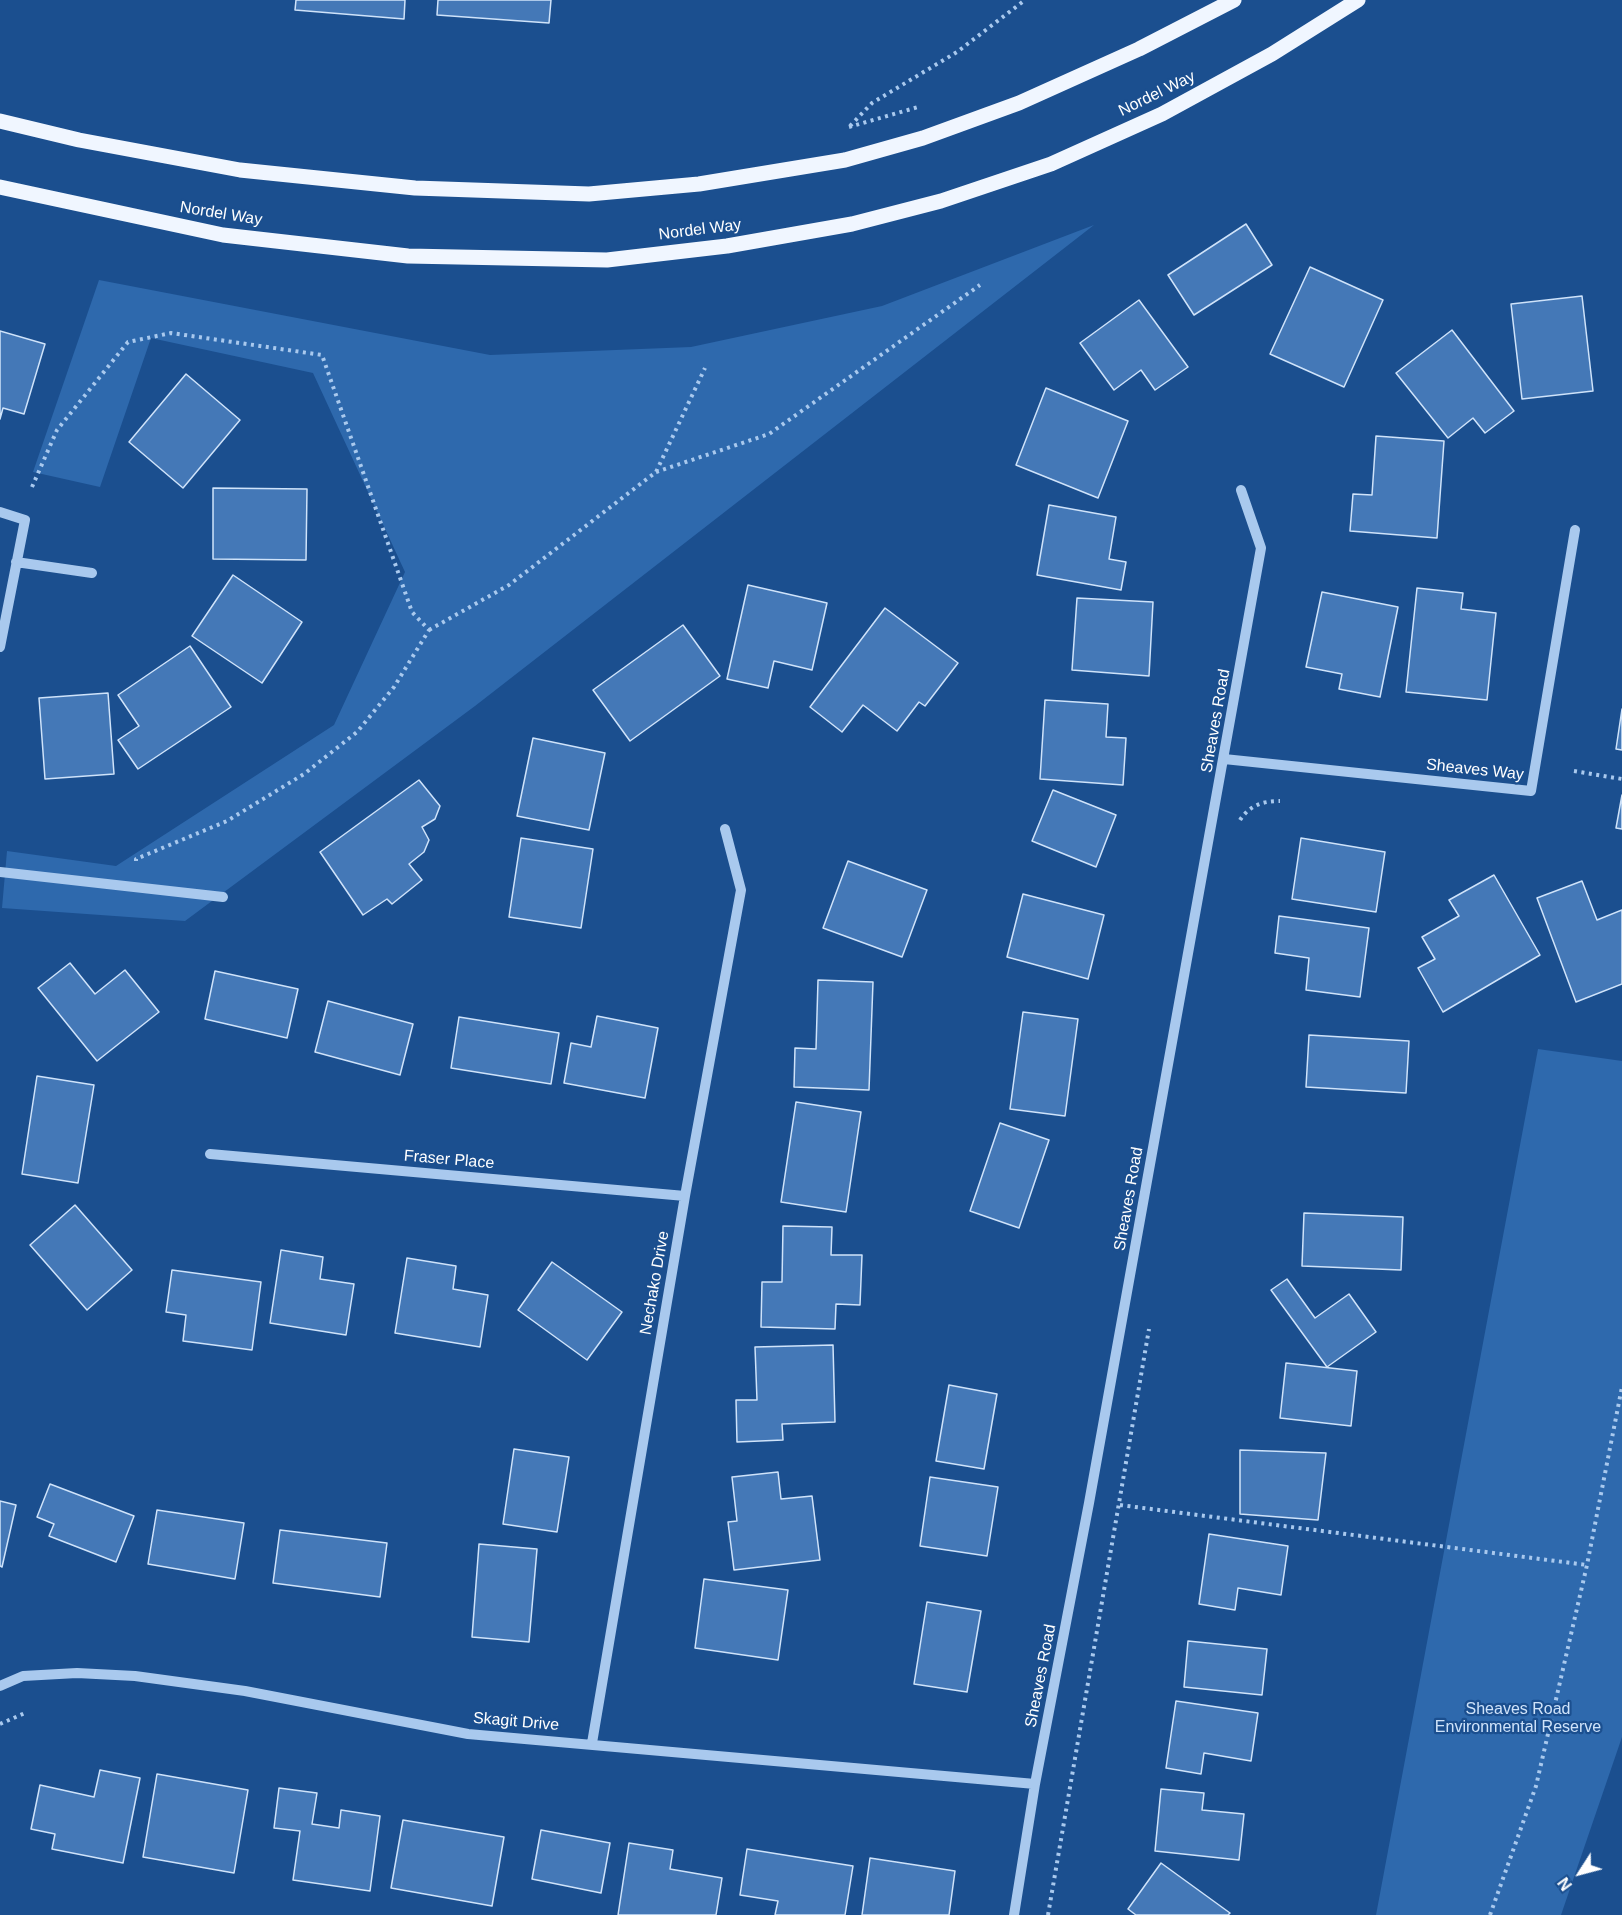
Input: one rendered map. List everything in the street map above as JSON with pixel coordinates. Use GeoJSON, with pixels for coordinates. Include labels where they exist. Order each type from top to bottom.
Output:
{"type":"FeatureCollection","features":[{"type":"Feature","properties":{"kind":"main road"},"geometry":{"type":"LineString","coordinates":[[0,121],[79,140],[240,170],[415,188],[589,194],[699,184],[845,160],[924,138],[1030,98],[1139,49],[1234,0]]}},
{"type":"Feature","properties":{"kind":"main road","name":"Nordel Way"},"geometry":{"type":"LineString","coordinates":[[0,187],[223,235],[408,256],[607,260],[727,246],[852,224],[941,201],[1051,164],[1162,114],[1272,54],[1358,0]]}},
{"type":"Feature","properties":{"kind":"street","name":"Sheaves Road"},"geometry":{"type":"LineString","coordinates":[[1014,1915],[1035,1784],[1089,1503],[1261,548],[1241,490]]}},
{"type":"Feature","properties":{"kind":"street"},"geometry":{"type":"LineString","coordinates":[[0,512],[25,520],[0,646]]}},
{"type":"Feature","properties":{"kind":"street","name":"Sheaves Way"},"geometry":{"type":"LineString","coordinates":[[1224,759],[1531,791],[1575,531]]}},
{"type":"Feature","properties":{"kind":"street"},"geometry":{"type":"LineString","coordinates":[[16,562],[92,573]]}},
{"type":"Feature","properties":{"kind":"street","name":"Nechako Drive"},"geometry":{"type":"LineString","coordinates":[[592,1743],[741,890],[725,829]]}},
{"type":"Feature","properties":{"kind":"street"},"geometry":{"type":"LineString","coordinates":[[0,873],[223,897]]}},
{"type":"Feature","properties":{"kind":"street","name":"Fraser Place"},"geometry":{"type":"LineString","coordinates":[[210,1154],[686,1196]]}},
{"type":"Feature","properties":{"kind":"street","name":"Skagit Drive"},"geometry":{"type":"LineString","coordinates":[[0,1686],[22,1676],[77,1673],[135,1676],[245,1691],[468,1734],[592,1743],[1035,1784]]}},
{"type":"Feature","properties":{"kind":"path"},"geometry":{"type":"LineString","coordinates":[[928,104],[849,126],[872,103],[957,52],[1025,0]]}},
{"type":"Feature","properties":{"kind":"path"},"geometry":{"type":"LineString","coordinates":[[135,865],[136,859],[227,821],[304,774],[357,732],[394,687],[429,630],[509,585],[656,472],[769,434],[980,285]]}},
{"type":"Feature","properties":{"kind":"path"},"geometry":{"type":"LineString","coordinates":[[32,487],[57,430],[128,342],[171,333],[322,355],[412,612],[429,630]]}},
{"type":"Feature","properties":{"kind":"path"},"geometry":{"type":"LineString","coordinates":[[656,472],[705,368]]}},
{"type":"Feature","properties":{"kind":"path"},"geometry":{"type":"LineString","coordinates":[[1574,771],[1622,778]]}},
{"type":"Feature","properties":{"kind":"path"},"geometry":{"type":"LineString","coordinates":[[1490,1915],[1536,1786],[1587,1565],[1622,1387]]}},
{"type":"Feature","properties":{"kind":"path"},"geometry":{"type":"LineString","coordinates":[[1048,1915],[1120,1505],[1587,1565]]}},
{"type":"Feature","properties":{"kind":"path"},"geometry":{"type":"LineString","coordinates":[[0,1724],[25,1713]]}},
{"type":"Feature","properties":{"kind":"green space"},"geometry":{"type":"Polygon","coordinates":[[[1094,225],[475,706],[185,921],[2,908],[7,851],[116,866],[334,725],[405,572],[313,373],[151,338],[100,487],[33,472],[99,280],[490,355],[691,347],[882,306],[1094,225]]]}},
{"type":"Feature","properties":{"kind":"green space","name":"Sheaves Road Environmental Reserve"},"geometry":{"type":"Polygon","coordinates":[[[1538,1049],[1622,1061],[1622,1737],[1561,1915],[1376,1915],[1538,1049]]]}},
{"type":"Feature","properties":{"kind":"building"},"geometry":{"type":"Polygon","coordinates":[[[296,0],[405,0],[404,19],[295,10],[296,0]]]}},
{"type":"Feature","properties":{"kind":"building"},"geometry":{"type":"Polygon","coordinates":[[[438,0],[551,0],[549,23],[437,15],[438,0]]]}},
{"type":"Feature","properties":{"kind":"building"},"geometry":{"type":"Polygon","coordinates":[[[1246,224],[1272,265],[1194,315],[1168,275],[1246,224]]]}},
{"type":"Feature","properties":{"kind":"building"},"geometry":{"type":"Polygon","coordinates":[[[1310,267],[1383,300],[1344,387],[1270,354],[1310,267]]]}},
{"type":"Feature","properties":{"kind":"building"},"geometry":{"type":"Polygon","coordinates":[[[1582,296],[1593,391],[1522,399],[1511,304],[1582,296]]]}},
{"type":"Feature","properties":{"kind":"building"},"geometry":{"type":"Polygon","coordinates":[[[1139,300],[1188,367],[1155,390],[1141,370],[1114,390],[1080,343],[1139,300]]]}},
{"type":"Feature","properties":{"kind":"building"},"geometry":{"type":"Polygon","coordinates":[[[1452,330],[1514,411],[1485,433],[1473,418],[1448,438],[1396,373],[1452,330]]]}},
{"type":"Feature","properties":{"kind":"building"},"geometry":{"type":"Polygon","coordinates":[[[0,331],[45,344],[24,414],[3,408],[0,419],[0,331]]]}},
{"type":"Feature","properties":{"kind":"building"},"geometry":{"type":"Polygon","coordinates":[[[186,374],[240,420],[183,488],[129,442],[186,374]]]}},
{"type":"Feature","properties":{"kind":"building"},"geometry":{"type":"Polygon","coordinates":[[[1046,388],[1128,421],[1098,498],[1016,465],[1046,388]]]}},
{"type":"Feature","properties":{"kind":"building"},"geometry":{"type":"Polygon","coordinates":[[[1376,436],[1444,441],[1437,538],[1350,531],[1353,494],[1372,495],[1376,436]]]}},
{"type":"Feature","properties":{"kind":"building"},"geometry":{"type":"Polygon","coordinates":[[[213,488],[307,489],[306,560],[213,559],[213,488]]]}},
{"type":"Feature","properties":{"kind":"building"},"geometry":{"type":"Polygon","coordinates":[[[1049,505],[1116,517],[1109,559],[1126,562],[1121,590],[1037,575],[1049,505]]]}},
{"type":"Feature","properties":{"kind":"building"},"geometry":{"type":"Polygon","coordinates":[[[233,575],[302,622],[262,683],[192,636],[233,575]]]}},
{"type":"Feature","properties":{"kind":"building"},"geometry":{"type":"Polygon","coordinates":[[[748,585],[827,603],[812,670],[774,661],[768,688],[727,679],[748,585]]]}},
{"type":"Feature","properties":{"kind":"building"},"geometry":{"type":"Polygon","coordinates":[[[1417,588],[1463,593],[1461,609],[1496,613],[1487,700],[1406,692],[1417,588]]]}},
{"type":"Feature","properties":{"kind":"building"},"geometry":{"type":"Polygon","coordinates":[[[1322,592],[1398,607],[1380,697],[1339,689],[1342,674],[1306,667],[1322,592]]]}},
{"type":"Feature","properties":{"kind":"building"},"geometry":{"type":"Polygon","coordinates":[[[1077,598],[1153,602],[1149,676],[1072,670],[1077,598]]]}},
{"type":"Feature","properties":{"kind":"building"},"geometry":{"type":"Polygon","coordinates":[[[885,608],[958,663],[925,706],[919,702],[897,731],[863,705],[842,732],[810,707],[885,608]]]}},
{"type":"Feature","properties":{"kind":"building"},"geometry":{"type":"Polygon","coordinates":[[[683,625],[720,676],[630,741],[593,690],[683,625]]]}},
{"type":"Feature","properties":{"kind":"building"},"geometry":{"type":"Polygon","coordinates":[[[190,646],[231,707],[138,769],[118,740],[139,726],[118,695],[190,646]]]}},
{"type":"Feature","properties":{"kind":"building"},"geometry":{"type":"Polygon","coordinates":[[[108,693],[114,774],[45,779],[39,698],[108,693]]]}},
{"type":"Feature","properties":{"kind":"building"},"geometry":{"type":"Polygon","coordinates":[[[1045,700],[1108,704],[1106,737],[1126,738],[1123,785],[1040,779],[1045,700]]]}},
{"type":"Feature","properties":{"kind":"building"},"geometry":{"type":"Polygon","coordinates":[[[1622,709],[1622,750],[1616,749],[1622,709]]]}},
{"type":"Feature","properties":{"kind":"building"},"geometry":{"type":"Polygon","coordinates":[[[533,738],[605,753],[589,830],[517,816],[533,738]]]}},
{"type":"Feature","properties":{"kind":"building"},"geometry":{"type":"Polygon","coordinates":[[[419,780],[440,806],[435,819],[422,827],[429,840],[424,852],[409,864],[422,880],[392,904],[387,899],[363,915],[320,852],[419,780]]]}},
{"type":"Feature","properties":{"kind":"building"},"geometry":{"type":"Polygon","coordinates":[[[1053,790],[1116,815],[1096,867],[1032,841],[1053,790]]]}},
{"type":"Feature","properties":{"kind":"building"},"geometry":{"type":"Polygon","coordinates":[[[1622,795],[1622,829],[1616,828],[1622,795]]]}},
{"type":"Feature","properties":{"kind":"building"},"geometry":{"type":"Polygon","coordinates":[[[521,838],[593,849],[581,928],[509,917],[521,838]]]}},
{"type":"Feature","properties":{"kind":"building"},"geometry":{"type":"Polygon","coordinates":[[[1301,838],[1385,852],[1376,912],[1292,899],[1301,838]]]}},
{"type":"Feature","properties":{"kind":"building"},"geometry":{"type":"Polygon","coordinates":[[[848,861],[927,890],[902,957],[823,928],[848,861]]]}},
{"type":"Feature","properties":{"kind":"building"},"geometry":{"type":"Polygon","coordinates":[[[1494,875],[1540,955],[1443,1012],[1418,968],[1435,959],[1422,937],[1459,916],[1449,900],[1494,875]]]}},
{"type":"Feature","properties":{"kind":"building"},"geometry":{"type":"Polygon","coordinates":[[[1582,881],[1597,920],[1622,910],[1622,984],[1576,1002],[1537,898],[1582,881]]]}},
{"type":"Feature","properties":{"kind":"building"},"geometry":{"type":"Polygon","coordinates":[[[1023,894],[1104,915],[1088,979],[1007,957],[1023,894]]]}},
{"type":"Feature","properties":{"kind":"building"},"geometry":{"type":"Polygon","coordinates":[[[1279,916],[1369,928],[1360,997],[1306,990],[1309,958],[1275,953],[1279,916]]]}},
{"type":"Feature","properties":{"kind":"building"},"geometry":{"type":"Polygon","coordinates":[[[70,963],[95,994],[125,970],[159,1012],[97,1061],[38,988],[70,963]]]}},
{"type":"Feature","properties":{"kind":"building"},"geometry":{"type":"Polygon","coordinates":[[[215,971],[298,989],[287,1038],[205,1019],[215,971]]]}},
{"type":"Feature","properties":{"kind":"building"},"geometry":{"type":"Polygon","coordinates":[[[818,980],[873,982],[869,1090],[794,1087],[795,1048],[816,1049],[818,980]]]}},
{"type":"Feature","properties":{"kind":"building"},"geometry":{"type":"Polygon","coordinates":[[[328,1001],[413,1024],[400,1075],[315,1052],[328,1001]]]}},
{"type":"Feature","properties":{"kind":"building"},"geometry":{"type":"Polygon","coordinates":[[[1023,1012],[1078,1019],[1065,1116],[1010,1109],[1023,1012]]]}},
{"type":"Feature","properties":{"kind":"building"},"geometry":{"type":"Polygon","coordinates":[[[597,1016],[658,1028],[645,1098],[564,1083],[571,1043],[591,1047],[597,1016]]]}},
{"type":"Feature","properties":{"kind":"building"},"geometry":{"type":"Polygon","coordinates":[[[459,1017],[559,1033],[551,1084],[451,1068],[459,1017]]]}},
{"type":"Feature","properties":{"kind":"building"},"geometry":{"type":"Polygon","coordinates":[[[1309,1035],[1409,1041],[1406,1093],[1306,1087],[1309,1035]]]}},
{"type":"Feature","properties":{"kind":"building"},"geometry":{"type":"Polygon","coordinates":[[[37,1076],[94,1085],[78,1183],[22,1174],[37,1076]]]}},
{"type":"Feature","properties":{"kind":"building"},"geometry":{"type":"Polygon","coordinates":[[[796,1102],[861,1112],[846,1212],[781,1202],[796,1102]]]}},
{"type":"Feature","properties":{"kind":"building"},"geometry":{"type":"Polygon","coordinates":[[[1000,1123],[1049,1140],[1019,1228],[970,1211],[1000,1123]]]}},
{"type":"Feature","properties":{"kind":"building"},"geometry":{"type":"Polygon","coordinates":[[[75,1205],[132,1270],[87,1310],[30,1245],[75,1205]]]}},
{"type":"Feature","properties":{"kind":"building"},"geometry":{"type":"Polygon","coordinates":[[[1304,1213],[1403,1217],[1401,1270],[1302,1266],[1304,1213]]]}},
{"type":"Feature","properties":{"kind":"building"},"geometry":{"type":"Polygon","coordinates":[[[783,1226],[832,1227],[831,1255],[862,1255],[860,1305],[836,1304],[835,1329],[761,1327],[762,1282],[782,1282],[783,1226]]]}},
{"type":"Feature","properties":{"kind":"building"},"geometry":{"type":"Polygon","coordinates":[[[281,1250],[323,1257],[320,1279],[354,1284],[346,1335],[270,1323],[281,1250]]]}},
{"type":"Feature","properties":{"kind":"building"},"geometry":{"type":"Polygon","coordinates":[[[407,1258],[456,1266],[453,1289],[488,1295],[480,1347],[395,1333],[407,1258]]]}},
{"type":"Feature","properties":{"kind":"building"},"geometry":{"type":"Polygon","coordinates":[[[552,1262],[622,1312],[587,1360],[518,1310],[552,1262]]]}},
{"type":"Feature","properties":{"kind":"building"},"geometry":{"type":"Polygon","coordinates":[[[172,1270],[261,1282],[252,1350],[183,1341],[186,1315],[166,1312],[172,1270]]]}},
{"type":"Feature","properties":{"kind":"building"},"geometry":{"type":"Polygon","coordinates":[[[1287,1279],[1315,1318],[1349,1294],[1376,1332],[1327,1367],[1271,1290],[1287,1279]]]}},
{"type":"Feature","properties":{"kind":"building"},"geometry":{"type":"Polygon","coordinates":[[[833,1345],[835,1422],[782,1424],[783,1440],[737,1442],[736,1400],[757,1400],[755,1347],[833,1345]]]}},
{"type":"Feature","properties":{"kind":"building"},"geometry":{"type":"Polygon","coordinates":[[[1286,1363],[1357,1371],[1351,1426],[1280,1418],[1286,1363]]]}},
{"type":"Feature","properties":{"kind":"building"},"geometry":{"type":"Polygon","coordinates":[[[949,1385],[997,1394],[984,1469],[936,1461],[949,1385]]]}},
{"type":"Feature","properties":{"kind":"building"},"geometry":{"type":"Polygon","coordinates":[[[514,1449],[569,1457],[557,1532],[503,1524],[514,1449]]]}},
{"type":"Feature","properties":{"kind":"building"},"geometry":{"type":"Polygon","coordinates":[[[1240,1450],[1326,1453],[1318,1520],[1240,1514],[1240,1450]]]}},
{"type":"Feature","properties":{"kind":"building"},"geometry":{"type":"Polygon","coordinates":[[[778,1472],[781,1499],[812,1496],[820,1560],[734,1570],[728,1522],[737,1521],[732,1477],[778,1472]]]}},
{"type":"Feature","properties":{"kind":"building"},"geometry":{"type":"Polygon","coordinates":[[[930,1477],[998,1487],[987,1556],[920,1546],[930,1477]]]}},
{"type":"Feature","properties":{"kind":"building"},"geometry":{"type":"Polygon","coordinates":[[[50,1484],[134,1516],[116,1562],[49,1536],[54,1524],[37,1517],[50,1484]]]}},
{"type":"Feature","properties":{"kind":"building"},"geometry":{"type":"Polygon","coordinates":[[[0,1501],[16,1505],[2,1567],[0,1566],[0,1501]]]}},
{"type":"Feature","properties":{"kind":"building"},"geometry":{"type":"Polygon","coordinates":[[[157,1510],[244,1523],[235,1579],[148,1564],[157,1510]]]}},
{"type":"Feature","properties":{"kind":"building"},"geometry":{"type":"Polygon","coordinates":[[[280,1530],[387,1543],[380,1597],[273,1583],[280,1530]]]}},
{"type":"Feature","properties":{"kind":"building"},"geometry":{"type":"Polygon","coordinates":[[[1209,1534],[1288,1546],[1281,1595],[1238,1588],[1235,1610],[1199,1604],[1209,1534]]]}},
{"type":"Feature","properties":{"kind":"building"},"geometry":{"type":"Polygon","coordinates":[[[479,1544],[537,1549],[529,1642],[472,1637],[479,1544]]]}},
{"type":"Feature","properties":{"kind":"building"},"geometry":{"type":"Polygon","coordinates":[[[704,1579],[788,1590],[778,1660],[695,1648],[704,1579]]]}},
{"type":"Feature","properties":{"kind":"building"},"geometry":{"type":"Polygon","coordinates":[[[927,1602],[981,1611],[967,1692],[914,1684],[927,1602]]]}},
{"type":"Feature","properties":{"kind":"building"},"geometry":{"type":"Polygon","coordinates":[[[1188,1641],[1267,1649],[1262,1695],[1184,1687],[1188,1641]]]}},
{"type":"Feature","properties":{"kind":"building"},"geometry":{"type":"Polygon","coordinates":[[[1176,1701],[1258,1713],[1251,1761],[1204,1753],[1201,1774],[1166,1768],[1176,1701]]]}},
{"type":"Feature","properties":{"kind":"building"},"geometry":{"type":"Polygon","coordinates":[[[100,1770],[140,1778],[123,1863],[52,1849],[55,1834],[31,1829],[40,1785],[94,1797],[100,1770]]]}},
{"type":"Feature","properties":{"kind":"building"},"geometry":{"type":"Polygon","coordinates":[[[157,1774],[248,1790],[234,1873],[143,1857],[157,1774]]]}},
{"type":"Feature","properties":{"kind":"building"},"geometry":{"type":"Polygon","coordinates":[[[279,1788],[317,1793],[312,1824],[339,1828],[341,1810],[380,1816],[370,1891],[293,1880],[300,1831],[274,1828],[279,1788]]]}},
{"type":"Feature","properties":{"kind":"building"},"geometry":{"type":"Polygon","coordinates":[[[1161,1789],[1204,1793],[1202,1810],[1244,1814],[1239,1860],[1155,1851],[1161,1789]]]}},
{"type":"Feature","properties":{"kind":"building"},"geometry":{"type":"Polygon","coordinates":[[[403,1820],[504,1837],[492,1906],[391,1888],[403,1820]]]}},
{"type":"Feature","properties":{"kind":"building"},"geometry":{"type":"Polygon","coordinates":[[[541,1830],[610,1843],[601,1893],[532,1879],[541,1830]]]}},
{"type":"Feature","properties":{"kind":"building"},"geometry":{"type":"Polygon","coordinates":[[[629,1843],[673,1850],[670,1869],[722,1878],[716,1915],[618,1915],[629,1843]]]}},
{"type":"Feature","properties":{"kind":"building"},"geometry":{"type":"Polygon","coordinates":[[[747,1849],[853,1866],[845,1915],[775,1915],[778,1901],[740,1895],[747,1849]]]}},
{"type":"Feature","properties":{"kind":"building"},"geometry":{"type":"Polygon","coordinates":[[[870,1858],[955,1871],[949,1915],[862,1915],[870,1858]]]}},
{"type":"Feature","properties":{"kind":"building"},"geometry":{"type":"Polygon","coordinates":[[[1161,1863],[1230,1913],[1228,1915],[1136,1915],[1128,1909],[1161,1863]]]}}]}
